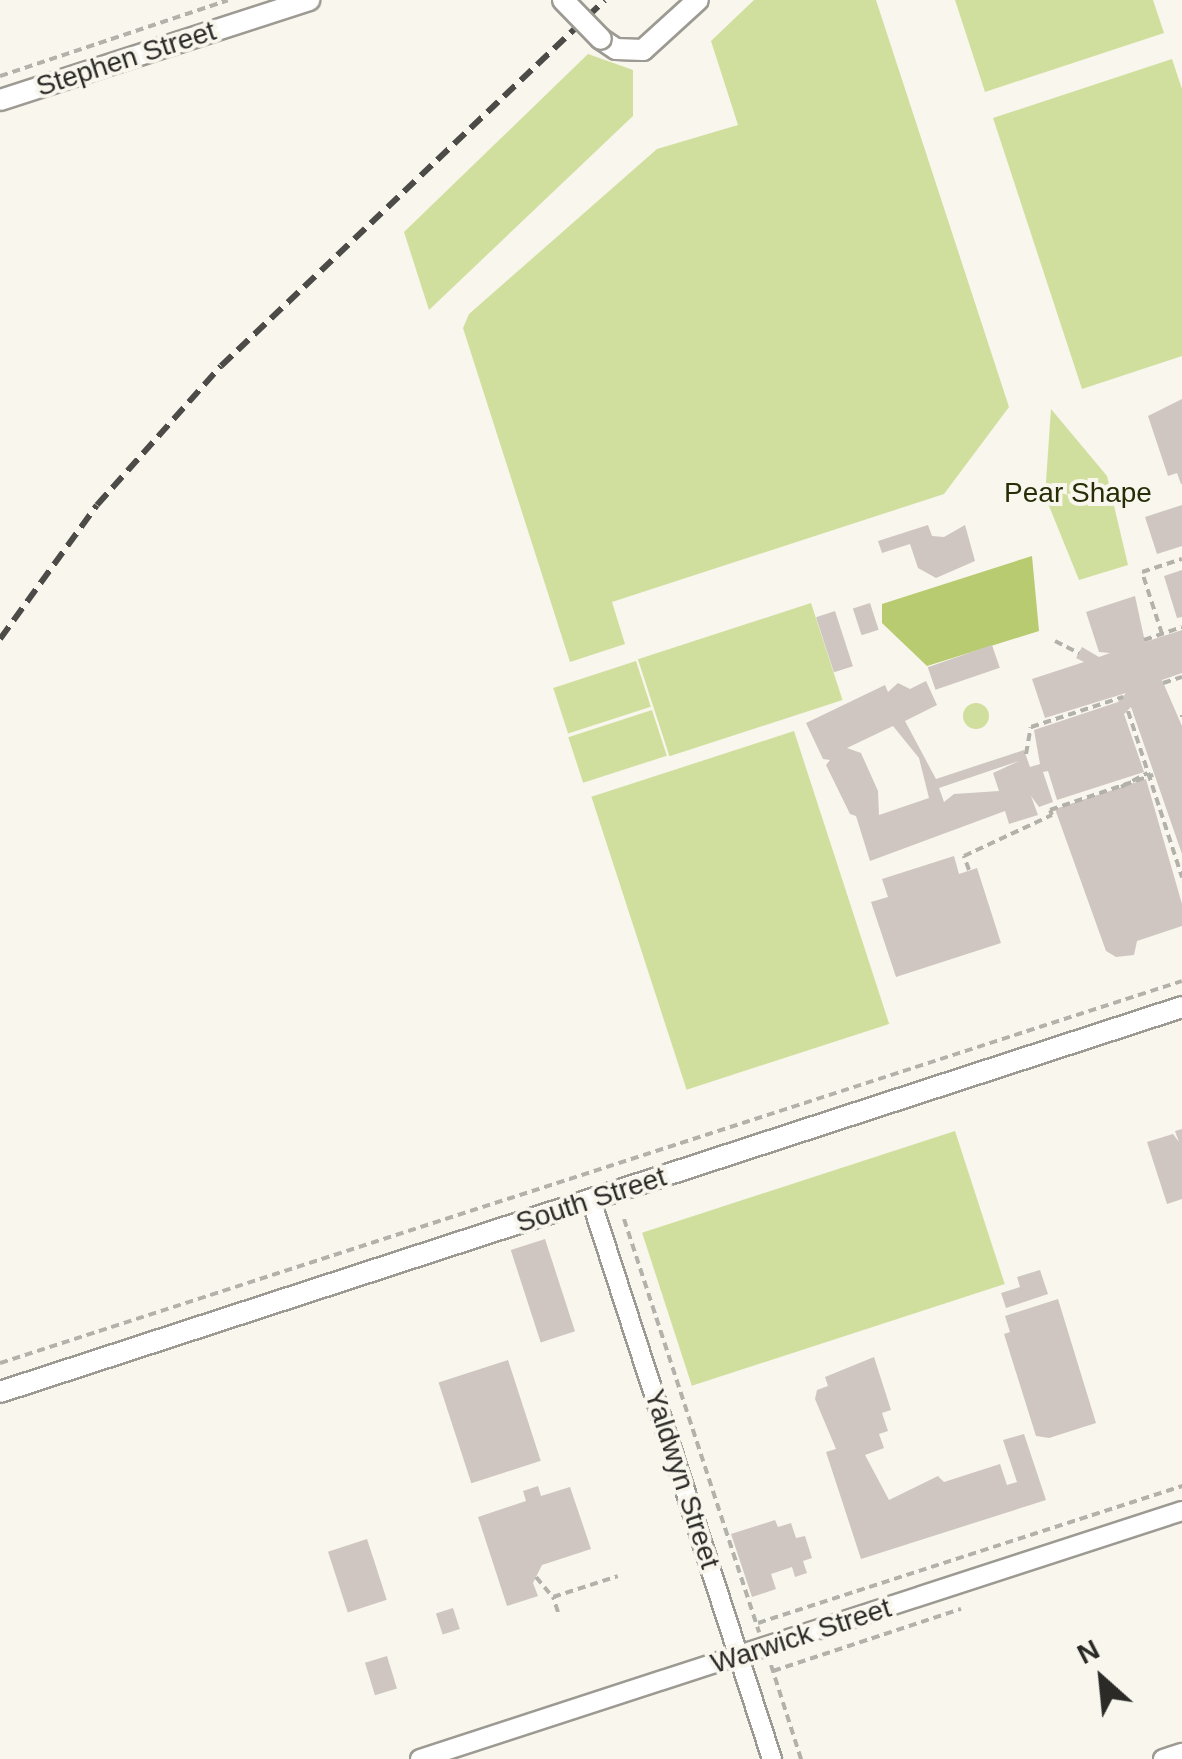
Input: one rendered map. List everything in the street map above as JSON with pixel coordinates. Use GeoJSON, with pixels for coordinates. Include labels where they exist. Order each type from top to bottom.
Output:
{"type":"FeatureCollection","features":[{"type":"Feature","properties":{"kind":"street","name":"Stephen Street"},"geometry":{"type":"LineString","coordinates":[[0,100],[309,0]]}},
{"type":"Feature","properties":{"kind":"street"},"geometry":{"type":"LineString","coordinates":[[563,0],[616,49],[643,50],[698,0]]}},
{"type":"Feature","properties":{"kind":"street","name":"South Street"},"geometry":{"type":"LineString","coordinates":[[0,1392],[1182,1007]]}},
{"type":"Feature","properties":{"kind":"street","name":"Yaldwyn Street"},"geometry":{"type":"LineString","coordinates":[[591,1200],[772,1759]]}},
{"type":"Feature","properties":{"kind":"street","name":"Warwick Street"},"geometry":{"type":"LineString","coordinates":[[420,1759],[1182,1511]]}},
{"type":"Feature","properties":{"kind":"street"},"geometry":{"type":"LineString","coordinates":[[1162,1759],[1182,1753]]}},
{"type":"Feature","properties":{"kind":"path"},"geometry":{"type":"LineString","coordinates":[[0,76],[228,0]]}},
{"type":"Feature","properties":{"kind":"path"},"geometry":{"type":"LineString","coordinates":[[1162,634],[1142,572],[1182,559]]}},
{"type":"Feature","properties":{"kind":"path"},"geometry":{"type":"LineString","coordinates":[[1144,640],[1182,627]]}},
{"type":"Feature","properties":{"kind":"path"},"geometry":{"type":"LineString","coordinates":[[1055,641],[1079,653]]}},
{"type":"Feature","properties":{"kind":"path"},"geometry":{"type":"LineString","coordinates":[[1164,683],[1180,678],[1182,688]]}},
{"type":"Feature","properties":{"kind":"path"},"geometry":{"type":"LineString","coordinates":[[1026,754],[1031,727],[1124,696]]}},
{"type":"Feature","properties":{"kind":"path"},"geometry":{"type":"LineString","coordinates":[[1128,710],[1182,878]]}},
{"type":"Feature","properties":{"kind":"path"},"geometry":{"type":"LineString","coordinates":[[969,870],[964,856],[1052,814],[1050,810],[1151,774]]}},
{"type":"Feature","properties":{"kind":"path"},"geometry":{"type":"LineString","coordinates":[[0,1363],[1182,981]]}},
{"type":"Feature","properties":{"kind":"path"},"geometry":{"type":"LineString","coordinates":[[624,1219],[801,1759]]}},
{"type":"Feature","properties":{"kind":"path"},"geometry":{"type":"LineString","coordinates":[[756,1624],[1182,1486]]}},
{"type":"Feature","properties":{"kind":"path"},"geometry":{"type":"LineString","coordinates":[[553,1597],[618,1576]]}},
{"type":"Feature","properties":{"kind":"path"},"geometry":{"type":"LineString","coordinates":[[536,1577],[553,1597],[558,1612]]}},
{"type":"Feature","properties":{"kind":"path"},"geometry":{"type":"LineString","coordinates":[[773,1671],[961,1609]]}},
{"type":"Feature","properties":{"kind":"green space"},"geometry":{"type":"Polygon","coordinates":[[[754,0],[876,0],[1009,407],[944,494],[612,602],[625,644],[570,662],[463,328],[469,314],[657,149],[738,125],[711,41],[754,0]]]}},
{"type":"Feature","properties":{"kind":"green space"},"geometry":{"type":"Polygon","coordinates":[[[955,0],[1153,0],[1164,33],[985,92],[955,0]]]}},
{"type":"Feature","properties":{"kind":"green space"},"geometry":{"type":"Polygon","coordinates":[[[588,54],[633,70],[633,116],[429,310],[404,232],[588,54]]]}},
{"type":"Feature","properties":{"kind":"green space"},"geometry":{"type":"Polygon","coordinates":[[[1172,59],[1182,89],[1182,356],[1082,389],[993,118],[1172,59]]]}},
{"type":"Feature","properties":{"kind":"green space","name":"Pear Shape"},"geometry":{"type":"Polygon","coordinates":[[[1051,409],[1107,476],[1128,565],[1079,580],[1045,496],[1051,409]]]}},
{"type":"Feature","properties":{"kind":"green space"},"geometry":{"type":"Polygon","coordinates":[[[1032,556],[1039,631],[927,666],[882,623],[882,604],[1032,556]]]}},
{"type":"Feature","properties":{"kind":"green space"},"geometry":{"type":"Polygon","coordinates":[[[811,603],[843,700],[669,756],[638,659],[811,603]]]}},
{"type":"Feature","properties":{"kind":"green space"},"geometry":{"type":"Polygon","coordinates":[[[636,661],[651,707],[568,734],[553,688],[636,661]]]}},
{"type":"Feature","properties":{"kind":"green space"},"geometry":{"type":"Polygon","coordinates":[[[976,703],[985,707],[989,716],[985,725],[976,729],[967,725],[963,716],[967,707],[976,703]]]}},
{"type":"Feature","properties":{"kind":"green space"},"geometry":{"type":"Polygon","coordinates":[[[652,710],[667,756],[583,783],[568,737],[652,710]]]}},
{"type":"Feature","properties":{"kind":"green space"},"geometry":{"type":"Polygon","coordinates":[[[794,731],[889,1024],[687,1090],[591,797],[794,731]]]}},
{"type":"Feature","properties":{"kind":"green space"},"geometry":{"type":"Polygon","coordinates":[[[955,1131],[1005,1284],[692,1386],[642,1233],[955,1131]]]}},
{"type":"Feature","properties":{"kind":"building"},"geometry":{"type":"Polygon","coordinates":[[[1182,399],[1181,484],[1177,473],[1168,476],[1148,416],[1182,399]]]}},
{"type":"Feature","properties":{"kind":"building"},"geometry":{"type":"Polygon","coordinates":[[[1182,505],[1182,546],[1157,554],[1145,517],[1182,505]]]}},
{"type":"Feature","properties":{"kind":"building"},"geometry":{"type":"Polygon","coordinates":[[[928,525],[932,536],[944,537],[965,525],[975,561],[936,578],[918,568],[910,544],[882,553],[878,541],[928,525]]]}},
{"type":"Feature","properties":{"kind":"building"},"geometry":{"type":"Polygon","coordinates":[[[1182,570],[1182,617],[1177,618],[1164,576],[1182,570]]]}},
{"type":"Feature","properties":{"kind":"building"},"geometry":{"type":"Polygon","coordinates":[[[1135,596],[1145,642],[1182,630],[1182,673],[1162,680],[1182,726],[1182,854],[1131,707],[1124,714],[1144,772],[1057,800],[1048,771],[1043,772],[1053,802],[1039,807],[1031,796],[1038,815],[1009,824],[1005,811],[870,861],[856,816],[850,814],[826,765],[830,760],[823,759],[806,723],[885,685],[888,692],[898,683],[910,689],[926,681],[937,705],[905,721],[936,779],[1024,750],[1030,767],[1040,764],[1034,730],[1118,702],[1126,693],[1045,718],[1032,679],[1084,662],[1076,658],[1082,647],[1099,657],[1110,653],[1099,652],[1086,612],[1135,596]],[[893,726],[847,748],[861,753],[878,791],[879,815],[929,798],[919,758],[893,726]],[[1019,761],[939,788],[944,802],[954,794],[999,791],[993,773],[1019,761]]]}},
{"type":"Feature","properties":{"kind":"building"},"geometry":{"type":"Polygon","coordinates":[[[870,603],[879,630],[862,635],[853,609],[870,603]]]}},
{"type":"Feature","properties":{"kind":"building"},"geometry":{"type":"Polygon","coordinates":[[[835,611],[853,666],[834,672],[816,617],[835,611]]]}},
{"type":"Feature","properties":{"kind":"building"},"geometry":{"type":"Polygon","coordinates":[[[992,645],[1000,668],[936,690],[928,667],[992,645]]]}},
{"type":"Feature","properties":{"kind":"building"},"geometry":{"type":"Polygon","coordinates":[[[1146,779],[1182,904],[1182,926],[1137,941],[1134,955],[1116,957],[1106,951],[1055,809],[1146,779]]]}},
{"type":"Feature","properties":{"kind":"building"},"geometry":{"type":"Polygon","coordinates":[[[954,856],[959,874],[977,868],[1001,943],[896,977],[871,902],[888,897],[882,879],[954,856]]]}},
{"type":"Feature","properties":{"kind":"building"},"geometry":{"type":"Polygon","coordinates":[[[1182,1129],[1182,1199],[1167,1204],[1147,1142],[1173,1134],[1179,1142],[1175,1131],[1182,1129]]]}},
{"type":"Feature","properties":{"kind":"building"},"geometry":{"type":"Polygon","coordinates":[[[545,1239],[575,1331],[541,1342],[511,1250],[545,1239]]]}},
{"type":"Feature","properties":{"kind":"building"},"geometry":{"type":"Polygon","coordinates":[[[1040,1270],[1048,1294],[1006,1308],[1001,1293],[1020,1287],[1017,1277],[1040,1270]]]}},
{"type":"Feature","properties":{"kind":"building"},"geometry":{"type":"Polygon","coordinates":[[[1058,1299],[1096,1423],[1049,1438],[1036,1436],[1004,1334],[1010,1332],[1005,1316],[1058,1299]]]}},
{"type":"Feature","properties":{"kind":"building"},"geometry":{"type":"Polygon","coordinates":[[[874,1357],[891,1410],[882,1413],[888,1431],[879,1434],[884,1448],[865,1455],[889,1500],[938,1476],[944,1482],[1000,1464],[1007,1485],[1017,1482],[1003,1440],[1024,1434],[1046,1500],[861,1559],[826,1452],[836,1449],[815,1399],[817,1390],[828,1386],[825,1377],[874,1357]]]}},
{"type":"Feature","properties":{"kind":"building"},"geometry":{"type":"Polygon","coordinates":[[[508,1360],[541,1461],[471,1483],[439,1383],[508,1360]]]}},
{"type":"Feature","properties":{"kind":"building"},"geometry":{"type":"Polygon","coordinates":[[[538,1486],[541,1496],[570,1487],[591,1549],[542,1565],[533,1583],[538,1596],[507,1606],[478,1517],[526,1501],[523,1491],[538,1486]]]}},
{"type":"Feature","properties":{"kind":"building"},"geometry":{"type":"Polygon","coordinates":[[[775,1520],[778,1527],[791,1523],[796,1538],[805,1536],[812,1558],[803,1561],[807,1573],[795,1577],[792,1567],[771,1574],[776,1589],[752,1597],[731,1534],[775,1520]]]}},
{"type":"Feature","properties":{"kind":"building"},"geometry":{"type":"Polygon","coordinates":[[[367,1539],[387,1600],[348,1613],[328,1552],[367,1539]]]}},
{"type":"Feature","properties":{"kind":"building"},"geometry":{"type":"Polygon","coordinates":[[[453,1608],[460,1629],[443,1634],[436,1614],[453,1608]]]}},
{"type":"Feature","properties":{"kind":"building"},"geometry":{"type":"Polygon","coordinates":[[[387,1656],[397,1689],[375,1695],[365,1663],[387,1656]]]}},
{"type":"Feature","properties":{"kind":"railway"},"geometry":{"type":"LineString","coordinates":[[0,639],[97,505],[221,366],[605,0]]}}]}
